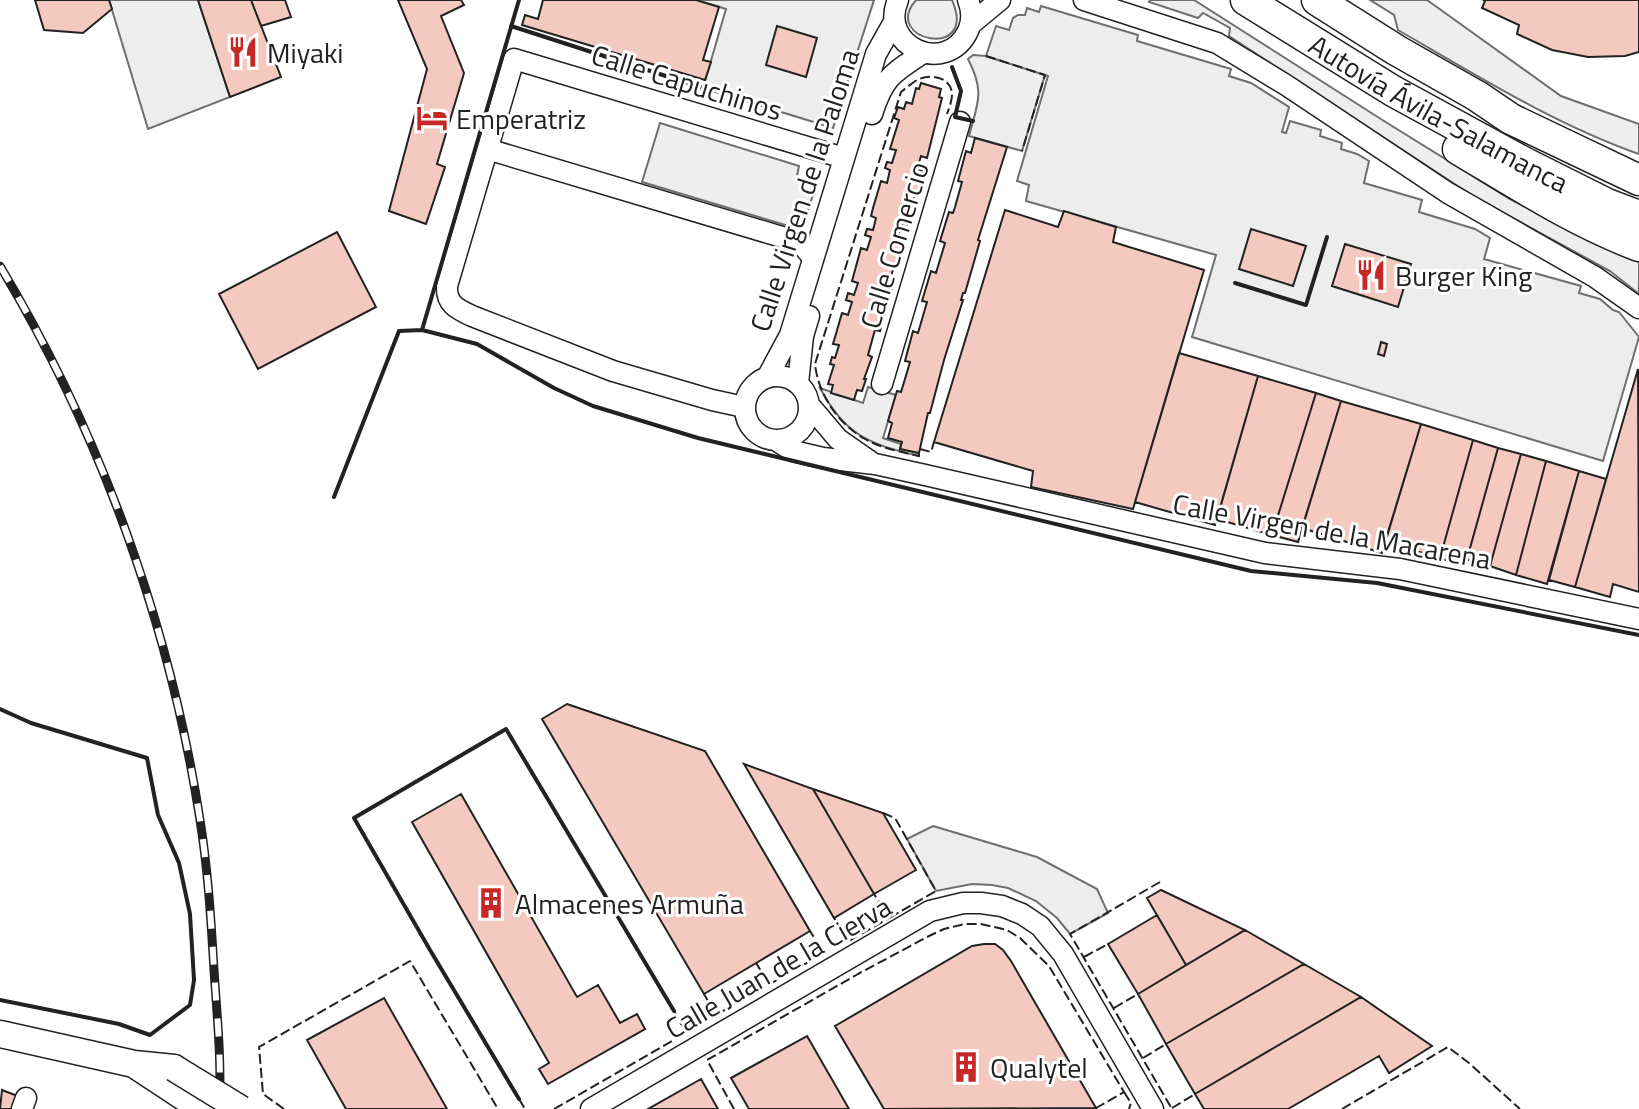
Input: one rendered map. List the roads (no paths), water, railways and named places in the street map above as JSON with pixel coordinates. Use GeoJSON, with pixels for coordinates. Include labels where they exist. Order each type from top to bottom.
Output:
{"type":"FeatureCollection","features":[{"type":"Feature","properties":{"kind":"highway","name":"Autovía Ávila-Salamanca"},"geometry":{"type":"LineString","coordinates":[[1246,0],[1393,91],[1525,163],[1607,204],[1639,216]]}},
{"type":"Feature","properties":{"kind":"highway","name":"Autovía Ávila-Salamanca"},"geometry":{"type":"LineString","coordinates":[[1317,0],[1511,119],[1639,180]]}},
{"type":"Feature","properties":{"kind":"highway"},"geometry":{"type":"LineString","coordinates":[[1305,37],[1380,102],[1560,209],[1639,246]]}},
{"type":"Feature","properties":{"kind":"highway"},"geometry":{"type":"LineString","coordinates":[[1477,96],[1519,107],[1639,162]]}},
{"type":"Feature","properties":{"kind":"main road"},"geometry":{"type":"LineString","coordinates":[[0,1034],[134,1064],[174,1068],[241,1109]]}},
{"type":"Feature","properties":{"kind":"main road"},"geometry":{"type":"LineString","coordinates":[[134,1064],[197,1107]]}},
{"type":"Feature","properties":{"kind":"street","name":"Calle Virgen de la Paloma"},"geometry":{"type":"LineString","coordinates":[[768,376],[790,335],[876,54],[894,22],[898,0]]}},
{"type":"Feature","properties":{"kind":"street"},"geometry":{"type":"LineString","coordinates":[[968,0],[971,24]]}},
{"type":"Feature","properties":{"kind":"street"},"geometry":{"type":"LineString","coordinates":[[971,24],[1000,0]]}},
{"type":"Feature","properties":{"kind":"street"},"geometry":{"type":"LineString","coordinates":[[1084,0],[1217,43],[1448,193],[1595,277],[1639,308]]}},
{"type":"Feature","properties":{"kind":"street"},"geometry":{"type":"LineString","coordinates":[[894,22],[900,36],[910,47],[923,53]]}},
{"type":"Feature","properties":{"kind":"street","name":"Calle Virgen de la Paloma"},"geometry":{"type":"LineString","coordinates":[[798,383],[803,336],[879,90],[892,73],[923,53],[938,54],[951,50],[964,39],[971,24]]}},
{"type":"Feature","properties":{"kind":"street","name":"Calle Capuchinos"},"geometry":{"type":"LineString","coordinates":[[487,149],[514,59],[844,158]]}},
{"type":"Feature","properties":{"kind":"street","name":"Calle Comercio"},"geometry":{"type":"LineString","coordinates":[[882,384],[960,122]]}},
{"type":"Feature","properties":{"kind":"street"},"geometry":{"type":"LineString","coordinates":[[744,407],[613,371],[455,308],[448,298],[447,286],[487,149],[792,240],[804,247],[813,258]]}},
{"type":"Feature","properties":{"kind":"street"},"geometry":{"type":"LineString","coordinates":[[784,375],[798,383],[807,393],[810,406],[806,423],[794,436],[777,441],[753,431],[746,420],[744,407],[747,394],[756,382],[768,376],[784,375]]}},
{"type":"Feature","properties":{"kind":"street","name":"Calle Virgen de la Macarena"},"geometry":{"type":"LineString","coordinates":[[810,406],[838,439],[875,464]]}},
{"type":"Feature","properties":{"kind":"street","name":"Calle Virgen de la Macarena"},"geometry":{"type":"LineString","coordinates":[[777,441],[793,451],[823,458],[875,464],[1265,553],[1400,569],[1639,619]]}},
{"type":"Feature","properties":{"kind":"street","name":"Calle Juan de la Cierva"},"geometry":{"type":"LineString","coordinates":[[591,1109],[930,911],[963,903],[1002,906],[1040,926],[1063,954],[1153,1109]]}},
{"type":"Feature","properties":{"kind":"railway"},"geometry":{"type":"LineString","coordinates":[[0,266],[70,396],[100,464],[127,533],[170,675],[187,747],[205,858],[219,1040],[219,1109]]}},
{"type":"Feature","properties":{"kind":"place","name":"Miyaki"},"geometry":{"type":"Point","coordinates":[243,52]}},
{"type":"Feature","properties":{"kind":"place","name":"Emperatriz"},"geometry":{"type":"Point","coordinates":[432,118]}},
{"type":"Feature","properties":{"kind":"place","name":"Burger King"},"geometry":{"type":"Point","coordinates":[1371,275]}},
{"type":"Feature","properties":{"kind":"place","name":"Almacenes Armuña"},"geometry":{"type":"Point","coordinates":[491,903]}},
{"type":"Feature","properties":{"kind":"place","name":"Qualytel"},"geometry":{"type":"Point","coordinates":[966,1067]}}]}
